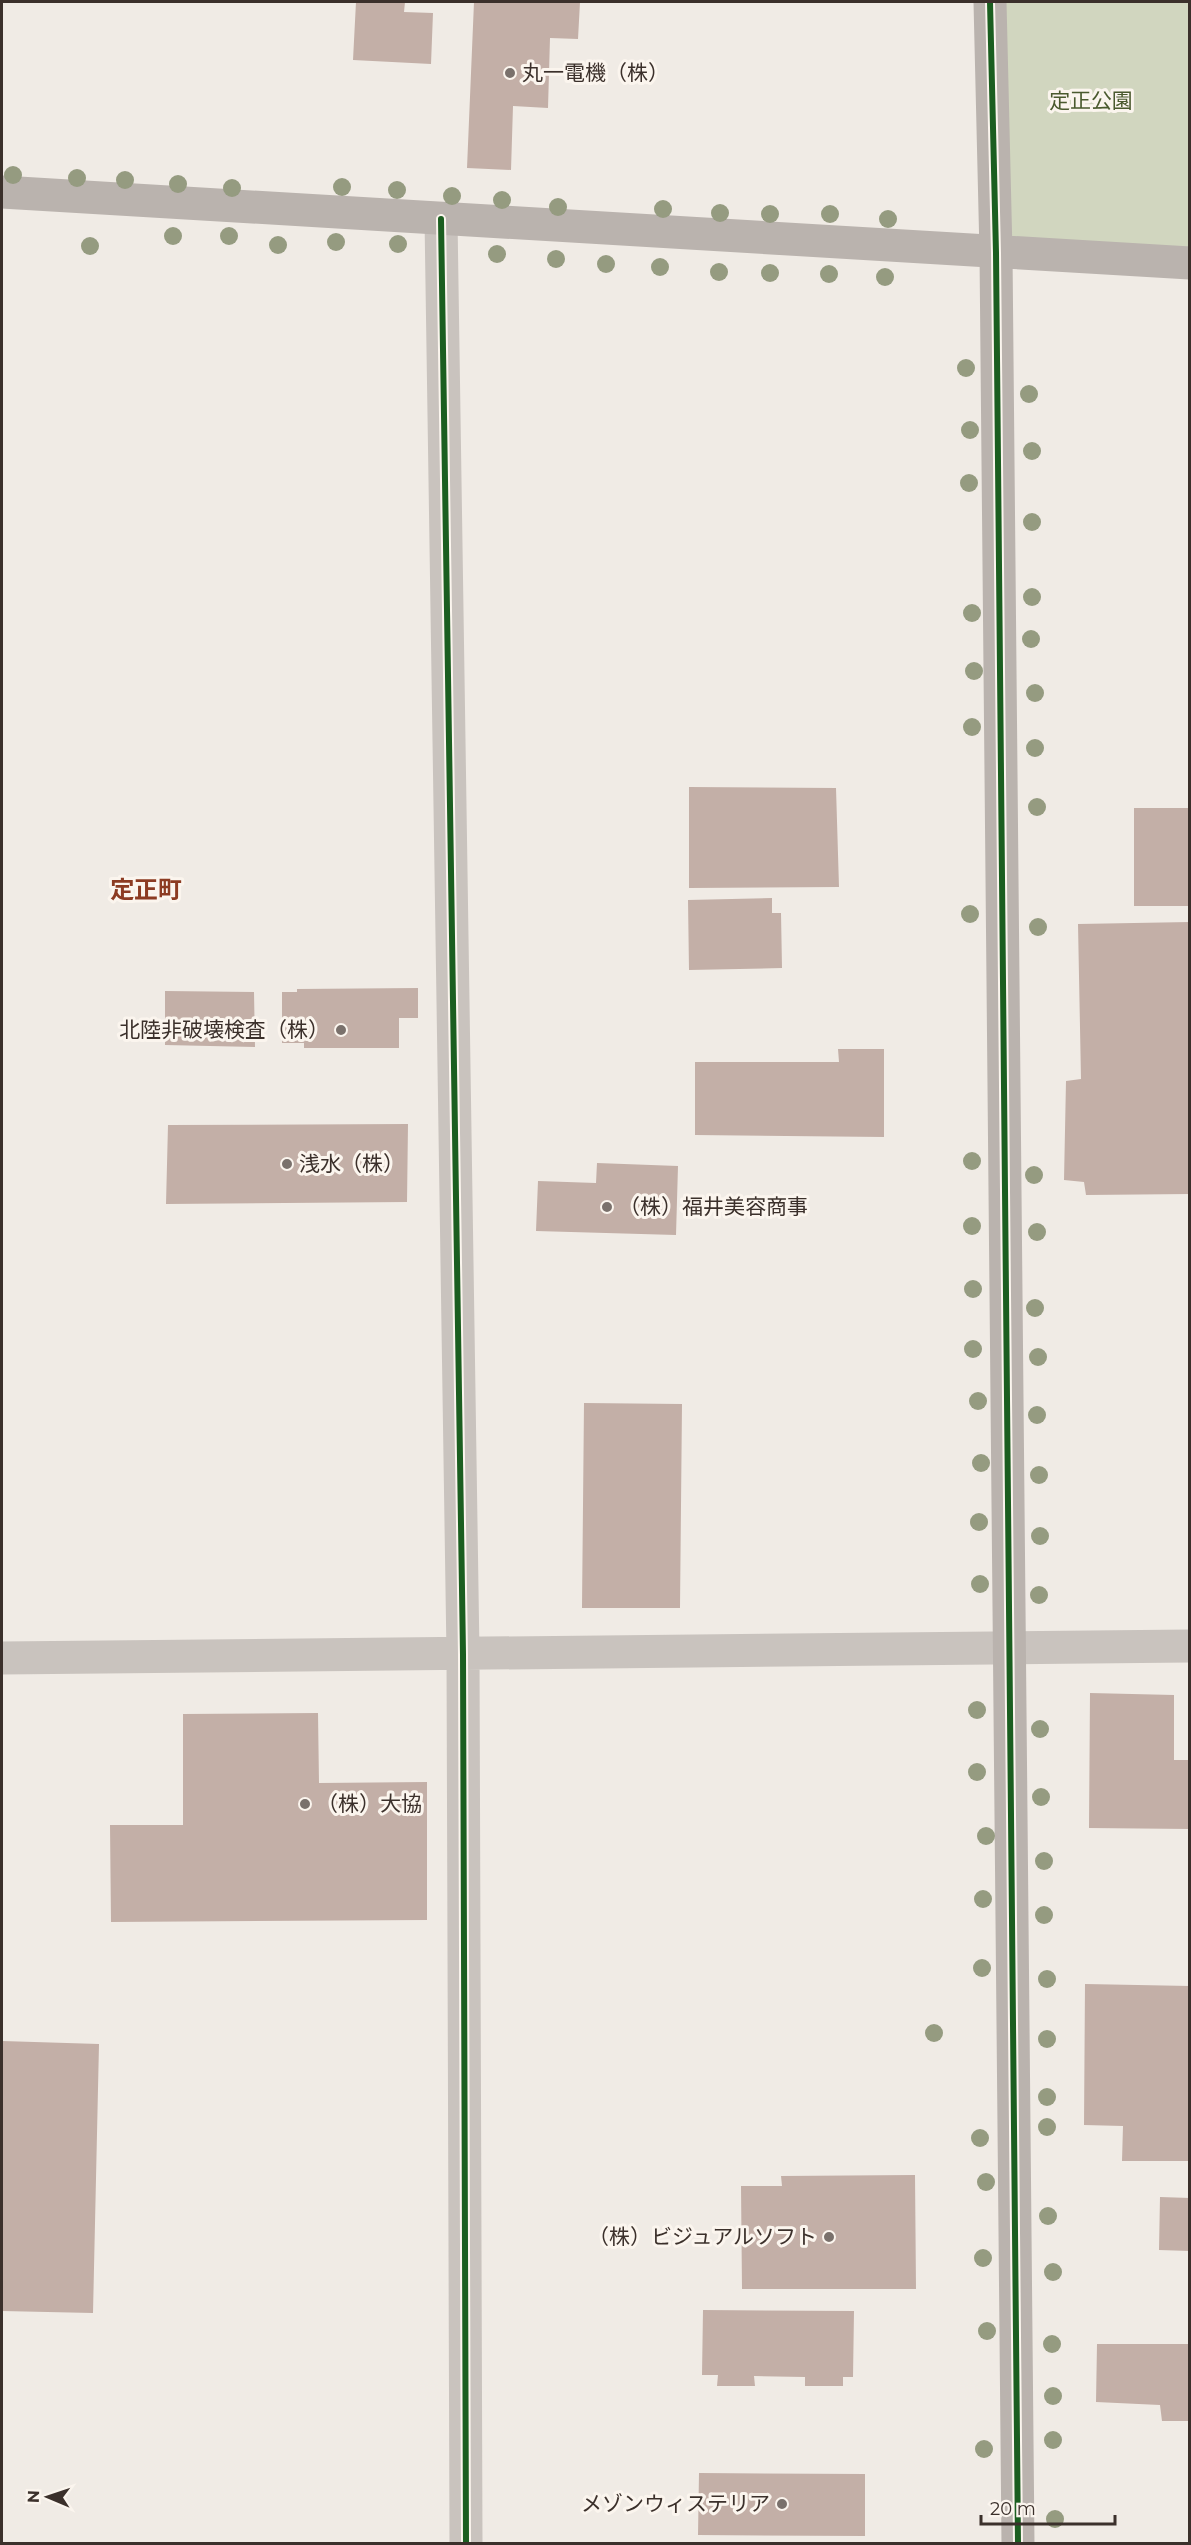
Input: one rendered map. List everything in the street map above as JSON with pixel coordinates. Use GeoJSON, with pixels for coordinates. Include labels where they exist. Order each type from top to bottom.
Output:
{"type":"FeatureCollection","features":[{"type":"Feature","properties":{"kind":"street"},"geometry":{"type":"LineString","coordinates":[[990,2],[996,252],[1018,2544]]}},
{"type":"Feature","properties":{"kind":"street"},"geometry":{"type":"LineString","coordinates":[[2,192],[1190,263]]}},
{"type":"Feature","properties":{"kind":"street"},"geometry":{"type":"LineString","coordinates":[[441,219],[463,1654],[466,2544]]}},
{"type":"Feature","properties":{"kind":"street"},"geometry":{"type":"LineString","coordinates":[[2,1658],[1190,1646]]}},
{"type":"Feature","properties":{"kind":"green space","name":"定正公園"},"geometry":{"type":"Polygon","coordinates":[[[990,2],[1189,2],[1189,263],[996,253],[990,2]]]}},
{"type":"Feature","properties":{"kind":"building"},"geometry":{"type":"Polygon","coordinates":[[[356,2],[405,2],[404,12],[433,13],[431,64],[353,60],[356,2]]]}},
{"type":"Feature","properties":{"kind":"building","name":"丸一電機（株）"},"geometry":{"type":"Polygon","coordinates":[[[474,2],[580,2],[578,39],[550,38],[548,108],[513,106],[511,170],[467,168],[474,2]]]}},
{"type":"Feature","properties":{"kind":"building"},"geometry":{"type":"Polygon","coordinates":[[[689,787],[836,788],[839,887],[689,888],[689,787]]]}},
{"type":"Feature","properties":{"kind":"building"},"geometry":{"type":"Polygon","coordinates":[[[1134,808],[1190,808],[1190,906],[1134,906],[1134,808]]]}},
{"type":"Feature","properties":{"kind":"building"},"geometry":{"type":"Polygon","coordinates":[[[772,898],[772,913],[781,913],[782,968],[689,970],[688,900],[772,898]]]}},
{"type":"Feature","properties":{"kind":"building"},"geometry":{"type":"Polygon","coordinates":[[[1190,922],[1190,1194],[1086,1195],[1084,1182],[1064,1180],[1066,1081],[1081,1079],[1078,924],[1190,922]]]}},
{"type":"Feature","properties":{"kind":"building","name":"北陸非破壊検査（株）"},"geometry":{"type":"Polygon","coordinates":[[[418,988],[418,1018],[399,1018],[399,1048],[304,1048],[304,1043],[282,1043],[282,992],[297,992],[297,989],[418,988]]]}},
{"type":"Feature","properties":{"kind":"building"},"geometry":{"type":"Polygon","coordinates":[[[165,991],[254,992],[255,1047],[165,1045],[165,991]]]}},
{"type":"Feature","properties":{"kind":"building"},"geometry":{"type":"Polygon","coordinates":[[[838,1049],[884,1049],[884,1137],[695,1135],[695,1062],[839,1062],[838,1049]]]}},
{"type":"Feature","properties":{"kind":"building","name":"浅水（株）"},"geometry":{"type":"Polygon","coordinates":[[[408,1124],[407,1202],[166,1204],[168,1125],[408,1124]]]}},
{"type":"Feature","properties":{"kind":"building","name":"（株）福井美容商事"},"geometry":{"type":"Polygon","coordinates":[[[597,1163],[678,1166],[676,1235],[536,1231],[538,1181],[596,1183],[597,1163]]]}},
{"type":"Feature","properties":{"kind":"building"},"geometry":{"type":"Polygon","coordinates":[[[584,1403],[682,1404],[680,1608],[582,1608],[584,1403]]]}},
{"type":"Feature","properties":{"kind":"building"},"geometry":{"type":"Polygon","coordinates":[[[1090,1693],[1174,1695],[1174,1760],[1190,1760],[1190,1829],[1089,1828],[1090,1693]]]}},
{"type":"Feature","properties":{"kind":"building","name":"（株）大協"},"geometry":{"type":"Polygon","coordinates":[[[318,1713],[319,1783],[427,1782],[427,1920],[111,1922],[110,1825],[183,1825],[183,1714],[318,1713]]]}},
{"type":"Feature","properties":{"kind":"building"},"geometry":{"type":"Polygon","coordinates":[[[1085,1984],[1190,1986],[1190,2161],[1122,2161],[1123,2126],[1084,2125],[1085,1984]]]}},
{"type":"Feature","properties":{"kind":"building"},"geometry":{"type":"Polygon","coordinates":[[[2,2041],[99,2044],[93,2313],[2,2311],[2,2041]]]}},
{"type":"Feature","properties":{"kind":"building","name":"（株）ビジュアルソフト"},"geometry":{"type":"Polygon","coordinates":[[[915,2175],[916,2289],[742,2289],[741,2186],[782,2186],[781,2176],[915,2175]]]}},
{"type":"Feature","properties":{"kind":"building"},"geometry":{"type":"Polygon","coordinates":[[[1160,2197],[1190,2198],[1190,2251],[1159,2250],[1160,2197]]]}},
{"type":"Feature","properties":{"kind":"building"},"geometry":{"type":"Polygon","coordinates":[[[703,2310],[854,2311],[853,2377],[843,2377],[843,2386],[805,2386],[805,2377],[754,2376],[755,2386],[717,2386],[718,2375],[702,2375],[703,2310]]]}},
{"type":"Feature","properties":{"kind":"building"},"geometry":{"type":"Polygon","coordinates":[[[1097,2344],[1190,2344],[1190,2421],[1162,2421],[1160,2405],[1096,2402],[1097,2344]]]}},
{"type":"Feature","properties":{"kind":"building","name":"メゾンウィステリア"},"geometry":{"type":"Polygon","coordinates":[[[699,2473],[865,2474],[865,2536],[698,2535],[699,2473]]]}},
{"type":"Feature","properties":{"kind":"cycle path"},"geometry":{"type":"LineString","coordinates":[[990,2],[996,253],[1018,2544]]}},
{"type":"Feature","properties":{"kind":"cycle path"},"geometry":{"type":"LineString","coordinates":[[441,219],[463,1654],[466,2544]]}},
{"type":"Feature","properties":{"kind":"place","name":"丸一電機（株）"},"geometry":{"type":"Point","coordinates":[510,73]}},
{"type":"Feature","properties":{"kind":"place","name":"北陸非破壊検査（株）"},"geometry":{"type":"Point","coordinates":[341,1030]}},
{"type":"Feature","properties":{"kind":"place","name":"浅水（株）"},"geometry":{"type":"Point","coordinates":[287,1164]}},
{"type":"Feature","properties":{"kind":"place","name":"（株）福井美容商事"},"geometry":{"type":"Point","coordinates":[607,1207]}},
{"type":"Feature","properties":{"kind":"place","name":"（株）大協"},"geometry":{"type":"Point","coordinates":[305,1804]}},
{"type":"Feature","properties":{"kind":"place","name":"（株）ビジュアルソフト"},"geometry":{"type":"Point","coordinates":[829,2237]}},
{"type":"Feature","properties":{"kind":"place","name":"メゾンウィステリア"},"geometry":{"type":"Point","coordinates":[782,2504]}},
{"type":"Feature","properties":{"kind":"district","name":"定正町"},"geometry":{"type":"Point","coordinates":[146,890]}}]}
